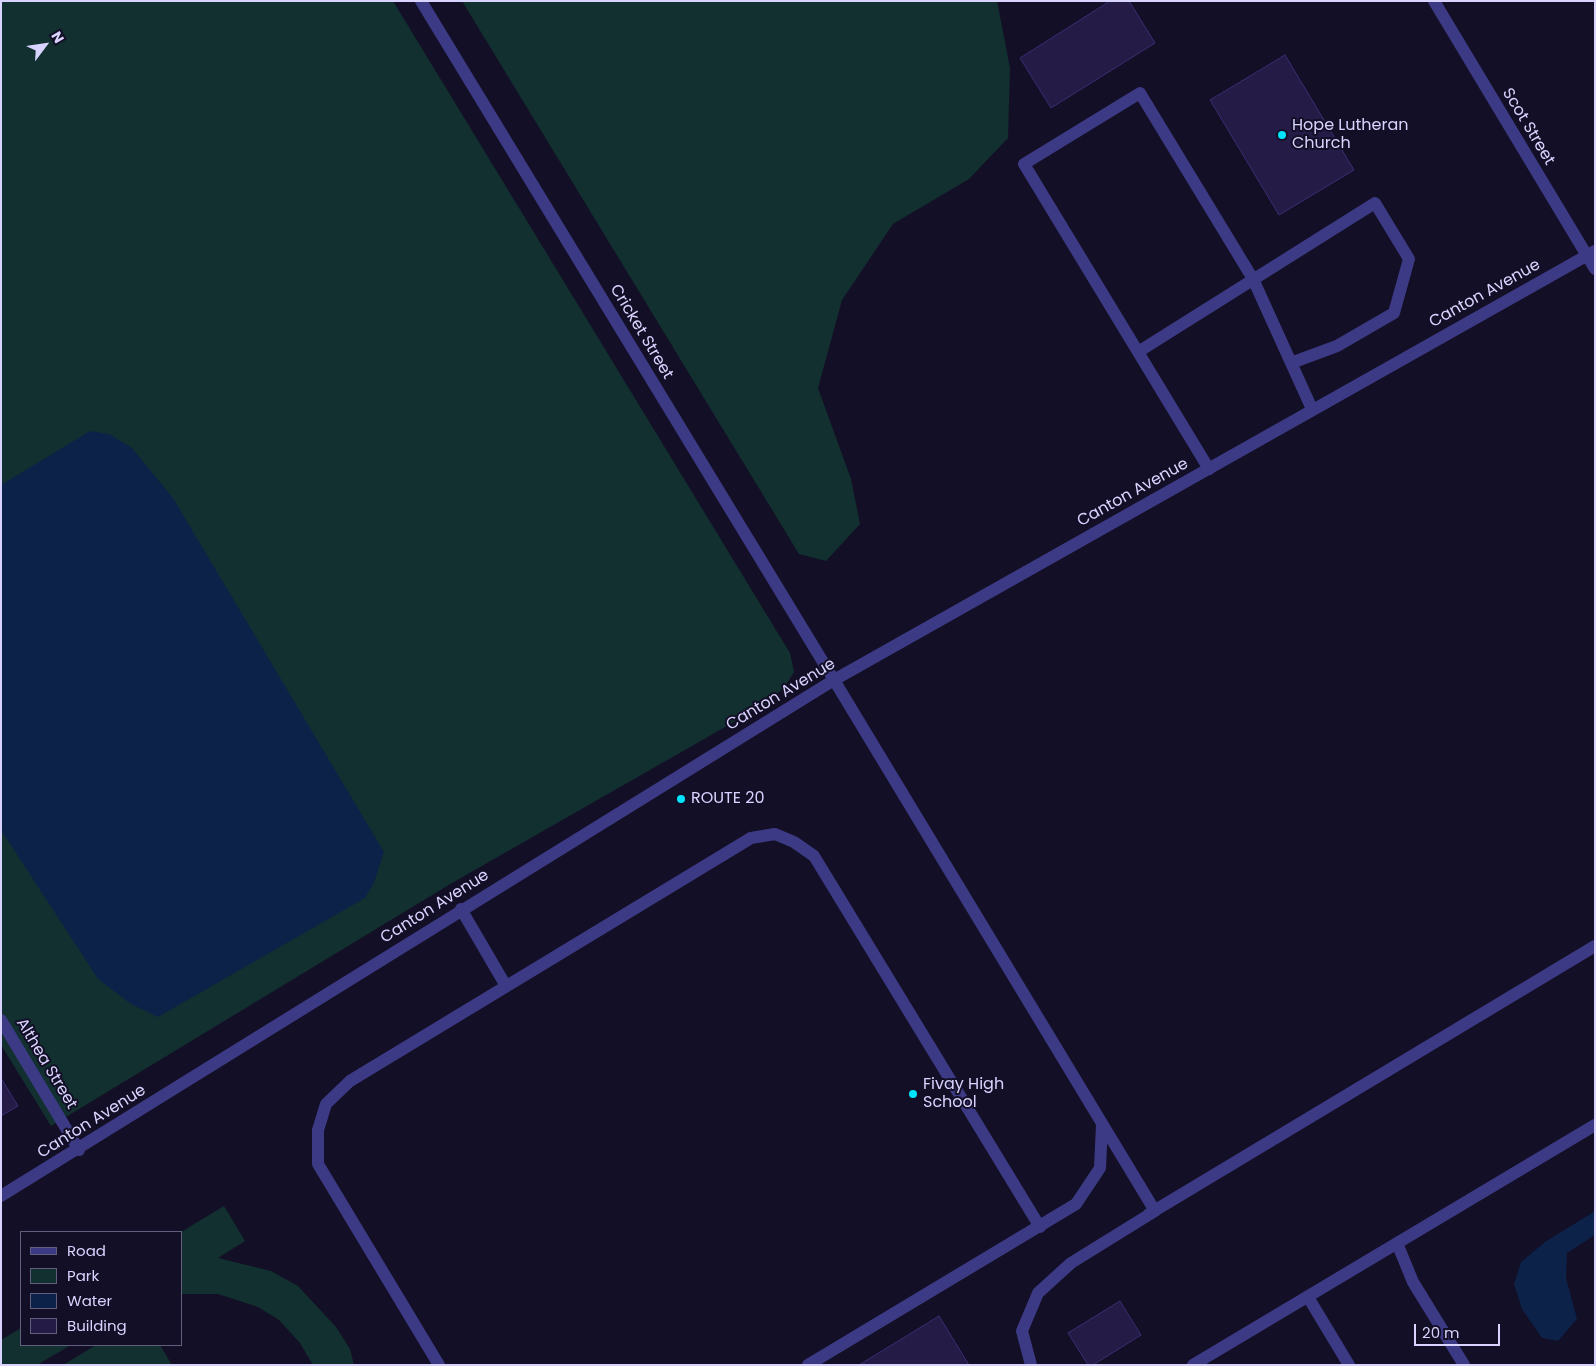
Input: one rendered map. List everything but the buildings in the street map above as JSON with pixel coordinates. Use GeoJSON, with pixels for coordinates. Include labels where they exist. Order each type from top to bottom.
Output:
{"type":"FeatureCollection","features":[{"type":"Feature","properties":{"kind":"street","name":"Cricket Street"},"geometry":{"type":"LineString","coordinates":[[421,1],[1140,1185],[1155,1211],[1138,1221]]}},
{"type":"Feature","properties":{"kind":"street","name":"Scot Street"},"geometry":{"type":"LineString","coordinates":[[1434,1],[1591,253],[1595,269]]}},
{"type":"Feature","properties":{"kind":"street"},"geometry":{"type":"LineString","coordinates":[[1209,469],[1024,164],[1140,93],[1253,279],[1312,409]]}},
{"type":"Feature","properties":{"kind":"street"},"geometry":{"type":"LineString","coordinates":[[1138,352],[1375,203],[1409,259],[1394,313],[1337,346],[1291,363]]}},
{"type":"Feature","properties":{"kind":"street","name":"Canton Avenue"},"geometry":{"type":"LineString","coordinates":[[1,1196],[79,1150],[462,909],[834,680],[1591,253]]}},
{"type":"Feature","properties":{"kind":"street"},"geometry":{"type":"LineString","coordinates":[[439,1365],[318,1164],[318,1130],[326,1104],[350,1081],[751,838],[775,834],[794,842],[814,856],[1040,1226]]}},
{"type":"Feature","properties":{"kind":"street"},"geometry":{"type":"LineString","coordinates":[[462,909],[506,986]]}},
{"type":"Feature","properties":{"kind":"street"},"geometry":{"type":"LineString","coordinates":[[1031,1365],[1022,1331],[1038,1293],[1071,1263],[1595,946]]}},
{"type":"Feature","properties":{"kind":"street","name":"Althea Street"},"geometry":{"type":"LineString","coordinates":[[1,1020],[79,1150]]}},
{"type":"Feature","properties":{"kind":"street"},"geometry":{"type":"LineString","coordinates":[[808,1365],[1076,1204],[1100,1168],[1102,1124]]}},
{"type":"Feature","properties":{"kind":"street"},"geometry":{"type":"LineString","coordinates":[[1193,1365],[1595,1124]]}},
{"type":"Feature","properties":{"kind":"street"},"geometry":{"type":"LineString","coordinates":[[1397,1243],[1413,1282],[1464,1365]]}},
{"type":"Feature","properties":{"kind":"street"},"geometry":{"type":"LineString","coordinates":[[1308,1297],[1349,1365]]}},
{"type":"Feature","properties":{"kind":"green space"},"geometry":{"type":"Polygon","coordinates":[[[1,1],[393,1],[790,653],[794,672],[786,685],[769,702],[452,883],[51,1126],[1,1045],[1,1]]]}},
{"type":"Feature","properties":{"kind":"green space"},"geometry":{"type":"Polygon","coordinates":[[[462,1],[997,1],[1010,68],[1008,138],[969,179],[893,224],[842,300],[818,388],[851,479],[860,524],[826,561],[799,554],[462,1]]]}},
{"type":"Feature","properties":{"kind":"green space"},"geometry":{"type":"Polygon","coordinates":[[[224,1206],[245,1241],[218,1258],[271,1271],[298,1286],[336,1327],[350,1349],[354,1365],[313,1365],[300,1343],[279,1320],[258,1307],[218,1294],[182,1294],[182,1231],[224,1206]]]}},
{"type":"Feature","properties":{"kind":"green space"},"geometry":{"type":"Polygon","coordinates":[[[20,1329],[20,1346],[69,1346],[37,1365],[1,1365],[1,1340],[20,1329]]]}},
{"type":"Feature","properties":{"kind":"green space"},"geometry":{"type":"Polygon","coordinates":[[[94,1346],[161,1346],[172,1365],[63,1365],[94,1346]]]}},
{"type":"Feature","properties":{"kind":"water"},"geometry":{"type":"Polygon","coordinates":[[[90,431],[109,434],[132,448],[173,498],[384,852],[374,883],[365,898],[158,1017],[131,1004],[98,979],[1,830],[1,485],[90,431]]]}},
{"type":"Feature","properties":{"kind":"water"},"geometry":{"type":"Polygon","coordinates":[[[1595,1211],[1595,1235],[1567,1253],[1566,1278],[1577,1319],[1558,1341],[1542,1338],[1522,1309],[1514,1284],[1521,1262],[1545,1242],[1595,1211]]]}},
{"type":"Feature","properties":{"kind":"place","name":"Hope Lutheran Church"},"geometry":{"type":"Point","coordinates":[1282,135]}},
{"type":"Feature","properties":{"kind":"place","name":"ROUTE 20"},"geometry":{"type":"Point","coordinates":[681,799]}},
{"type":"Feature","properties":{"kind":"place","name":"Fivay High School"},"geometry":{"type":"Point","coordinates":[913,1094]}}]}
